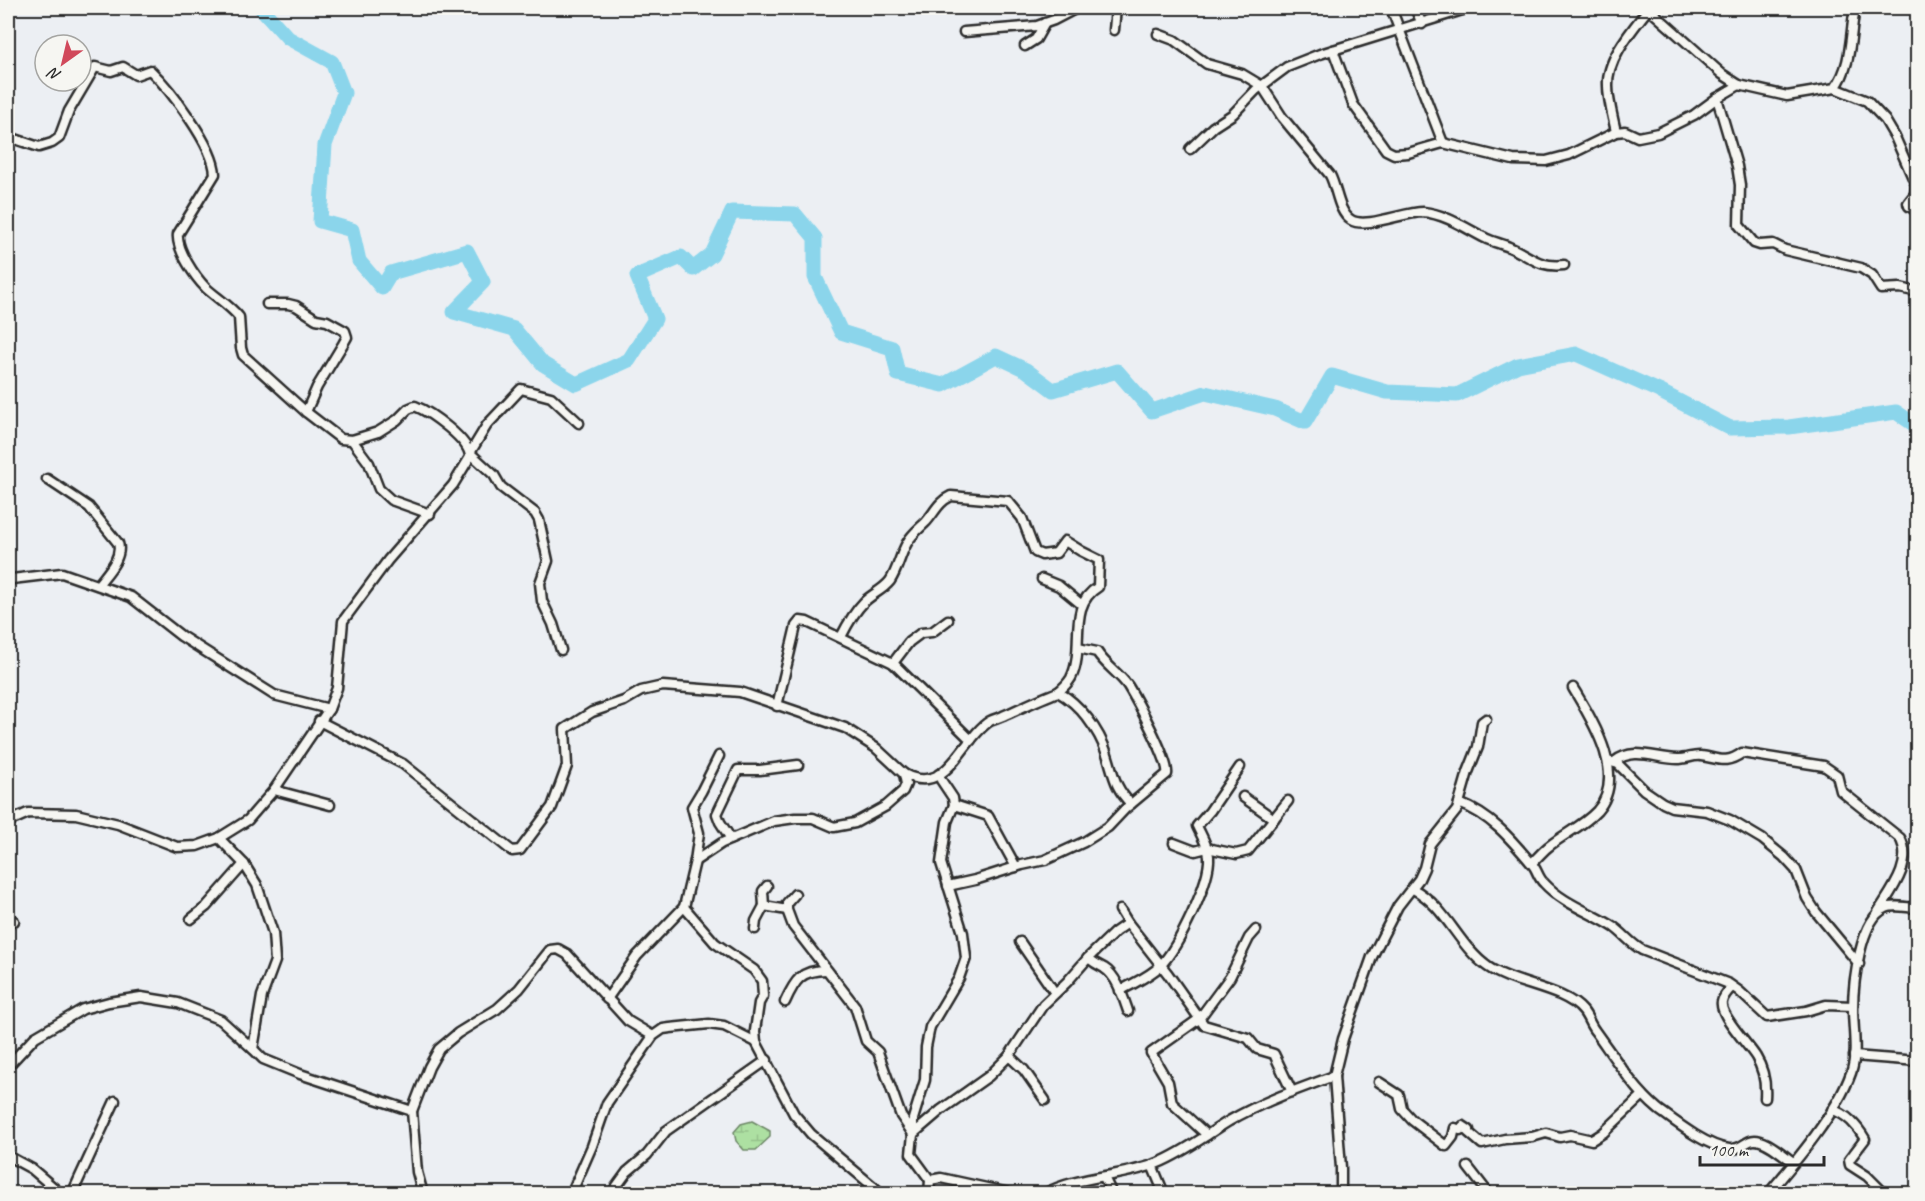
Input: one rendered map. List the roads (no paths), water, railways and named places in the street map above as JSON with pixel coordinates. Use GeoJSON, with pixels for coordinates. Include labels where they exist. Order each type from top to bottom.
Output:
{"type":"FeatureCollection","features":[{"type":"Feature","properties":{"kind":"street"},"geometry":{"type":"LineString","coordinates":[[964,32],[1022,28],[1045,23],[1077,8]]}},
{"type":"Feature","properties":{"kind":"street"},"geometry":{"type":"LineString","coordinates":[[1114,30],[1116,8]]}},
{"type":"Feature","properties":{"kind":"street"},"geometry":{"type":"LineString","coordinates":[[1391,8],[1443,143]]}},
{"type":"Feature","properties":{"kind":"street"},"geometry":{"type":"LineString","coordinates":[[1414,8],[1422,24]]}},
{"type":"Feature","properties":{"kind":"street"},"geometry":{"type":"LineString","coordinates":[[1190,149],[1213,127],[1233,114],[1262,86],[1287,67],[1333,50],[1469,8]]}},
{"type":"Feature","properties":{"kind":"street"},"geometry":{"type":"LineString","coordinates":[[1616,132],[1608,87],[1609,76],[1618,49],[1648,8],[1722,74],[1739,85],[1787,96],[1836,88],[1867,101],[1885,120],[1895,137],[1916,184],[1915,194],[1908,203],[1917,212]]}},
{"type":"Feature","properties":{"kind":"street"},"geometry":{"type":"LineString","coordinates":[[1836,88],[1846,67],[1855,8]]}},
{"type":"Feature","properties":{"kind":"street"},"geometry":{"type":"LineString","coordinates":[[1025,46],[1036,39],[1045,23]]}},
{"type":"Feature","properties":{"kind":"street"},"geometry":{"type":"LineString","coordinates":[[1158,34],[1174,40],[1207,64],[1242,74],[1262,86],[1282,117],[1330,175],[1335,183],[1343,212],[1348,219],[1354,222],[1368,222],[1418,212],[1436,214],[1509,247],[1539,264],[1564,265]]}},
{"type":"Feature","properties":{"kind":"street"},"geometry":{"type":"LineString","coordinates":[[1333,50],[1353,104],[1386,150],[1394,154],[1408,153],[1443,143],[1513,160],[1555,160],[1616,132],[1625,131],[1638,137],[1658,133],[1694,115],[1739,85]]}},
{"type":"Feature","properties":{"kind":"street"},"geometry":{"type":"LineString","coordinates":[[8,143],[12,138],[39,147],[59,138],[69,111],[95,67],[111,72],[123,67],[136,75],[150,70],[187,114],[212,158],[215,174],[178,234],[179,249],[203,285],[239,317],[243,355],[306,412],[341,439],[352,440],[378,432],[415,406],[450,430],[494,475],[501,487],[535,513],[539,520],[548,561],[540,583],[542,601],[553,624],[561,650]]}},
{"type":"Feature","properties":{"kind":"street"},"geometry":{"type":"LineString","coordinates":[[1717,98],[1737,166],[1740,185],[1739,225],[1754,243],[1776,245],[1785,250],[1861,268],[1872,275],[1881,289],[1900,288],[1917,292]]}},
{"type":"Feature","properties":{"kind":"street"},"geometry":{"type":"LineString","coordinates":[[267,304],[296,306],[316,319],[327,321],[345,331],[347,337],[317,387],[306,412]]}},
{"type":"Feature","properties":{"kind":"street"},"geometry":{"type":"LineString","coordinates":[[8,822],[28,813],[76,814],[118,824],[177,847],[197,846],[219,838],[248,820],[274,790],[328,709],[337,688],[343,621],[388,560],[453,485],[487,425],[521,389],[551,397],[579,423]]}},
{"type":"Feature","properties":{"kind":"street"},"geometry":{"type":"LineString","coordinates":[[352,440],[369,463],[379,489],[391,500],[430,514]]}},
{"type":"Feature","properties":{"kind":"street"},"geometry":{"type":"LineString","coordinates":[[47,478],[89,507],[118,543],[120,548],[118,557],[98,585]]}},
{"type":"Feature","properties":{"kind":"street"},"geometry":{"type":"LineString","coordinates":[[319,721],[403,764],[512,851],[520,850],[552,807],[567,766],[565,729],[586,715],[624,701],[641,691],[671,686],[740,692],[836,725],[859,736],[904,774],[916,780],[931,778],[955,762],[971,740],[989,722],[1058,692],[1071,677],[1078,648],[1078,627],[1082,605],[1088,592],[1098,586],[1099,560],[1065,541],[1056,552],[1038,554],[1035,552],[1019,512],[1008,501],[951,496],[937,505],[925,523],[913,535],[906,544],[900,562],[888,584],[863,603],[841,637]]}},
{"type":"Feature","properties":{"kind":"street"},"geometry":{"type":"LineString","coordinates":[[8,582],[12,579],[62,573],[131,597],[181,636],[274,695],[328,709]]}},
{"type":"Feature","properties":{"kind":"street"},"geometry":{"type":"LineString","coordinates":[[1042,579],[1059,586],[1082,605]]}},
{"type":"Feature","properties":{"kind":"street"},"geometry":{"type":"LineString","coordinates":[[893,663],[909,642],[921,633],[932,632],[948,620]]}},
{"type":"Feature","properties":{"kind":"street"},"geometry":{"type":"LineString","coordinates":[[777,706],[796,626],[800,621],[807,622],[893,663],[971,740]]}},
{"type":"Feature","properties":{"kind":"street"},"geometry":{"type":"LineString","coordinates":[[948,886],[982,879],[1045,860],[1084,842],[1108,827],[1119,814],[1163,777],[1168,770],[1156,738],[1128,686],[1102,661],[1097,652],[1078,648]]}},
{"type":"Feature","properties":{"kind":"street"},"geometry":{"type":"LineString","coordinates":[[1573,688],[1590,716],[1611,761],[1644,790],[1663,803],[1672,807],[1707,812],[1730,820],[1761,839],[1784,857],[1796,870],[1811,905],[1858,964]]}},
{"type":"Feature","properties":{"kind":"street"},"geometry":{"type":"LineString","coordinates":[[1058,692],[1073,702],[1096,733],[1107,754],[1117,785],[1131,804]]}},
{"type":"Feature","properties":{"kind":"street"},"geometry":{"type":"LineString","coordinates":[[1341,1194],[1334,1076],[1343,1039],[1372,957],[1398,906],[1413,889],[1424,868],[1430,844],[1457,810],[1478,747],[1482,722],[1486,719]]}},
{"type":"Feature","properties":{"kind":"street"},"geometry":{"type":"LineString","coordinates":[[1611,761],[1636,753],[1672,759],[1701,755],[1720,760],[1731,759],[1742,753],[1824,766],[1837,775],[1841,791],[1900,838],[1905,848],[1905,861],[1896,882],[1868,928],[1858,964],[1853,1006],[1853,1069],[1844,1091],[1832,1110],[1768,1194]]}},
{"type":"Feature","properties":{"kind":"street"},"geometry":{"type":"LineString","coordinates":[[607,999],[637,956],[684,907],[699,833],[692,807],[719,756]]}},
{"type":"Feature","properties":{"kind":"street"},"geometry":{"type":"LineString","coordinates":[[1532,863],[1548,847],[1587,821],[1597,811],[1606,791],[1611,761]]}},
{"type":"Feature","properties":{"kind":"street"},"geometry":{"type":"LineString","coordinates":[[731,839],[717,814],[738,770],[760,770],[798,765]]}},
{"type":"Feature","properties":{"kind":"street"},"geometry":{"type":"LineString","coordinates":[[1120,992],[1160,966],[1177,941],[1202,891],[1208,869],[1207,848],[1197,826],[1210,811],[1240,766]]}},
{"type":"Feature","properties":{"kind":"street"},"geometry":{"type":"LineString","coordinates":[[695,861],[707,851],[774,821],[813,818],[834,827],[855,823],[886,806],[903,791],[906,784],[904,774]]}},
{"type":"Feature","properties":{"kind":"street"},"geometry":{"type":"LineString","coordinates":[[929,1194],[930,1180],[911,1155],[913,1119],[925,1080],[926,1047],[930,1027],[959,978],[966,958],[963,933],[942,858],[947,822],[954,798],[939,774]]}},
{"type":"Feature","properties":{"kind":"street"},"geometry":{"type":"LineString","coordinates":[[274,790],[330,805]]}},
{"type":"Feature","properties":{"kind":"street"},"geometry":{"type":"LineString","coordinates":[[1243,797],[1274,819]]}},
{"type":"Feature","properties":{"kind":"street"},"geometry":{"type":"LineString","coordinates":[[1174,843],[1194,851],[1207,848],[1243,854],[1248,851],[1288,801]]}},
{"type":"Feature","properties":{"kind":"street"},"geometry":{"type":"LineString","coordinates":[[1459,803],[1487,817],[1521,849],[1543,883],[1572,904],[1614,928],[1633,945],[1699,971],[1732,987],[1767,1017],[1835,1004],[1853,1006]]}},
{"type":"Feature","properties":{"kind":"street"},"geometry":{"type":"LineString","coordinates":[[954,804],[992,819],[1016,867]]}},
{"type":"Feature","properties":{"kind":"street"},"geometry":{"type":"LineString","coordinates":[[219,838],[244,864],[257,885],[273,933],[275,962],[262,996],[253,1049]]}},
{"type":"Feature","properties":{"kind":"street"},"geometry":{"type":"LineString","coordinates":[[191,919],[206,907],[244,864]]}},
{"type":"Feature","properties":{"kind":"street"},"geometry":{"type":"LineString","coordinates":[[755,928],[764,906],[763,891],[767,886]]}},
{"type":"Feature","properties":{"kind":"street"},"geometry":{"type":"LineString","coordinates":[[1413,889],[1429,899],[1468,948],[1490,968],[1520,982],[1558,995],[1582,1010],[1593,1029],[1643,1095],[1659,1109],[1707,1142],[1731,1149],[1738,1148],[1752,1140],[1759,1140],[1793,1162]]}},
{"type":"Feature","properties":{"kind":"street"},"geometry":{"type":"LineString","coordinates":[[795,894],[787,903],[793,926],[855,1006],[866,1041],[878,1052],[901,1116],[913,1134]]}},
{"type":"Feature","properties":{"kind":"street"},"geometry":{"type":"LineString","coordinates":[[764,906],[787,910]]}},
{"type":"Feature","properties":{"kind":"street"},"geometry":{"type":"LineString","coordinates":[[1878,912],[1888,906],[1917,908]]}},
{"type":"Feature","properties":{"kind":"street"},"geometry":{"type":"LineString","coordinates":[[684,907],[715,943],[754,970],[762,981],[764,989],[754,1031],[756,1042],[788,1104],[811,1134],[871,1190],[882,1194]]}},
{"type":"Feature","properties":{"kind":"street"},"geometry":{"type":"LineString","coordinates":[[1120,910],[1199,1019],[1207,1026],[1248,1038],[1257,1049],[1274,1054],[1292,1092]]}},
{"type":"Feature","properties":{"kind":"street"},"geometry":{"type":"LineString","coordinates":[[913,1134],[941,1110],[990,1076],[1009,1056],[1043,1005],[1088,958],[1128,923]]}},
{"type":"Feature","properties":{"kind":"street"},"geometry":{"type":"LineString","coordinates":[[1207,1135],[1172,1103],[1170,1086],[1151,1053],[1199,1019],[1230,977],[1249,938],[1256,930]]}},
{"type":"Feature","properties":{"kind":"street"},"geometry":{"type":"LineString","coordinates":[[1020,942],[1055,993]]}},
{"type":"Feature","properties":{"kind":"street"},"geometry":{"type":"LineString","coordinates":[[423,1194],[417,1172],[412,1111],[429,1067],[439,1049],[469,1025],[497,1009],[519,989],[550,950],[558,949],[567,954],[628,1022],[653,1036]]}},
{"type":"Feature","properties":{"kind":"street"},"geometry":{"type":"LineString","coordinates":[[1088,958],[1112,976],[1128,1011]]}},
{"type":"Feature","properties":{"kind":"street"},"geometry":{"type":"LineString","coordinates":[[785,1002],[803,974],[813,970],[826,970]]}},
{"type":"Feature","properties":{"kind":"street"},"geometry":{"type":"LineString","coordinates":[[1732,987],[1725,995],[1722,1010],[1757,1059],[1766,1083],[1765,1098]]}},
{"type":"Feature","properties":{"kind":"street"},"geometry":{"type":"LineString","coordinates":[[8,1066],[35,1037],[83,1009],[141,997],[177,1003],[220,1020],[263,1059],[300,1074],[412,1111]]}},
{"type":"Feature","properties":{"kind":"street"},"geometry":{"type":"LineString","coordinates":[[571,1194],[592,1146],[607,1103],[653,1036],[663,1029],[709,1024],[724,1026],[756,1042]]}},
{"type":"Feature","properties":{"kind":"street"},"geometry":{"type":"LineString","coordinates":[[1009,1056],[1024,1070],[1045,1100]]}},
{"type":"Feature","properties":{"kind":"street"},"geometry":{"type":"LineString","coordinates":[[1854,1056],[1917,1061]]}},
{"type":"Feature","properties":{"kind":"street"},"geometry":{"type":"LineString","coordinates":[[611,1194],[627,1172],[647,1155],[666,1131],[767,1060]]}},
{"type":"Feature","properties":{"kind":"street"},"geometry":{"type":"LineString","coordinates":[[1044,1194],[1058,1186],[1078,1180],[1152,1165],[1168,1158],[1259,1104],[1334,1076]]}},
{"type":"Feature","properties":{"kind":"street"},"geometry":{"type":"LineString","coordinates":[[1379,1082],[1399,1095],[1402,1109],[1412,1120],[1446,1146],[1455,1128],[1460,1130],[1463,1126],[1469,1130],[1470,1136],[1482,1144],[1546,1133],[1560,1137],[1570,1135],[1592,1140],[1600,1136],[1643,1095]]}},
{"type":"Feature","properties":{"kind":"street"},"geometry":{"type":"LineString","coordinates":[[72,1194],[115,1101]]}},
{"type":"Feature","properties":{"kind":"street"},"geometry":{"type":"LineString","coordinates":[[1832,1110],[1838,1111],[1850,1121],[1865,1139],[1849,1160],[1850,1165],[1867,1176],[1885,1194]]}},
{"type":"Feature","properties":{"kind":"street"},"geometry":{"type":"LineString","coordinates":[[8,1156],[32,1169],[62,1194]]}},
{"type":"Feature","properties":{"kind":"street"},"geometry":{"type":"LineString","coordinates":[[1152,1165],[1163,1191]]}},
{"type":"Feature","properties":{"kind":"street"},"geometry":{"type":"LineString","coordinates":[[1468,1167],[1489,1194]]}},
{"type":"Feature","properties":{"kind":"street"},"geometry":{"type":"LineString","coordinates":[[1104,1176],[1112,1194]]}},
{"type":"Feature","properties":{"kind":"street"},"geometry":{"type":"LineString","coordinates":[[930,1180],[941,1178],[1014,1194]]}},
{"type":"Feature","properties":{"kind":"waterway"},"geometry":{"type":"LineString","coordinates":[[261,8],[288,38],[332,62],[344,93],[325,145],[320,221],[352,230],[359,261],[382,288],[391,273],[467,251],[483,282],[454,312],[514,329],[543,364],[576,384],[629,360],[655,319],[637,276],[681,257],[693,269],[712,254],[732,212],[795,214],[815,238],[815,277],[841,332],[892,348],[898,374],[943,385],[996,356],[1026,370],[1053,390],[1117,371],[1152,411],[1205,393],[1275,409],[1305,422],[1332,376],[1387,392],[1457,395],[1518,365],[1576,354],[1659,391],[1730,428],[1789,427],[1896,412],[1918,427]]}}]}
